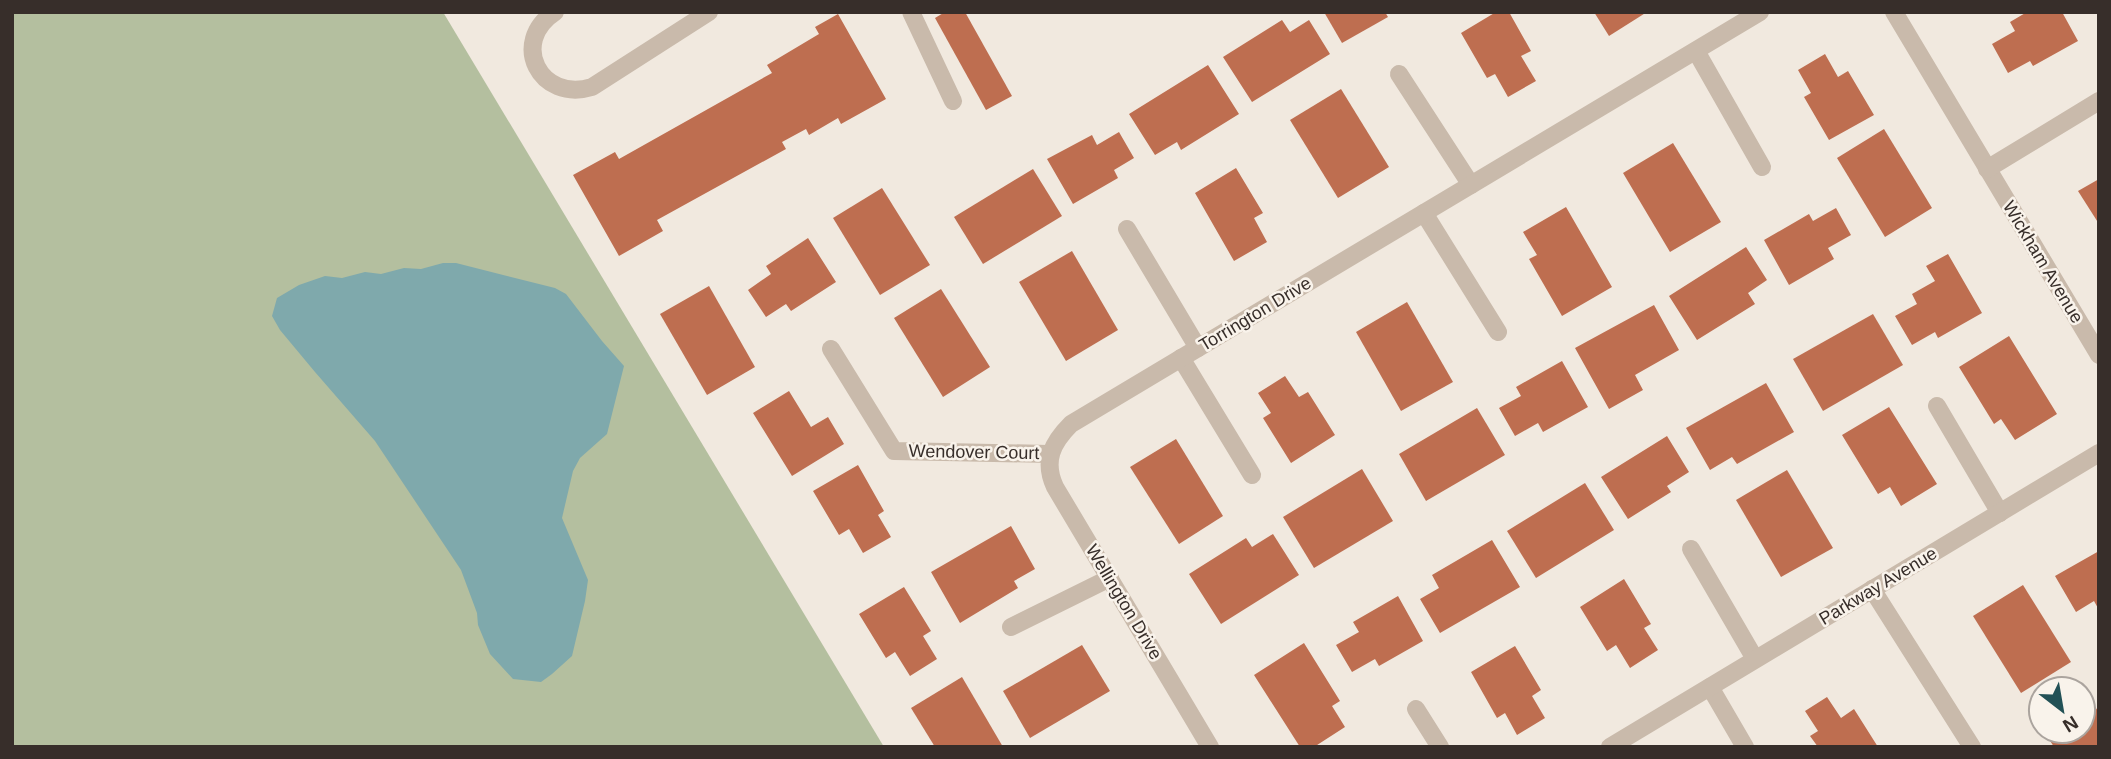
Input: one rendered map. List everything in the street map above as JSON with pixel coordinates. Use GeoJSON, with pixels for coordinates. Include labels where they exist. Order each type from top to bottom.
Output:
{"type":"FeatureCollection","features":[{"type":"Feature","properties":{"kind":"street"},"geometry":{"type":"LineString","coordinates":[[555,12],[538,28],[532,54],[544,78],[554,86],[579,91],[592,87],[709,12]]}},
{"type":"Feature","properties":{"kind":"street"},"geometry":{"type":"LineString","coordinates":[[911,12],[953,101]]}},
{"type":"Feature","properties":{"kind":"street","name":"Torrington Drive"},"geometry":{"type":"LineString","coordinates":[[1049,454],[1057,439],[1071,424],[1696,51],[1733,19],[1760,12]]}},
{"type":"Feature","properties":{"kind":"street","name":"Wickham Avenue"},"geometry":{"type":"LineString","coordinates":[[1894,12],[2099,355]]}},
{"type":"Feature","properties":{"kind":"street"},"geometry":{"type":"LineString","coordinates":[[1696,51],[1762,167]]}},
{"type":"Feature","properties":{"kind":"street"},"geometry":{"type":"LineString","coordinates":[[1399,74],[1471,185]]}},
{"type":"Feature","properties":{"kind":"street"},"geometry":{"type":"LineString","coordinates":[[1987,169],[2099,101]]}},
{"type":"Feature","properties":{"kind":"street"},"geometry":{"type":"LineString","coordinates":[[1424,213],[1498,332]]}},
{"type":"Feature","properties":{"kind":"street"},"geometry":{"type":"LineString","coordinates":[[1127,229],[1198,348]]}},
{"type":"Feature","properties":{"kind":"street","name":"Wendover Court"},"geometry":{"type":"LineString","coordinates":[[831,349],[894,451],[1049,454]]}},
{"type":"Feature","properties":{"kind":"street"},"geometry":{"type":"LineString","coordinates":[[1181,358],[1251,475]]}},
{"type":"Feature","properties":{"kind":"street"},"geometry":{"type":"LineString","coordinates":[[1937,406],[2000,513]]}},
{"type":"Feature","properties":{"kind":"street","name":"Parkway Avenue"},"geometry":{"type":"LineString","coordinates":[[1610,747],[2099,453]]}},
{"type":"Feature","properties":{"kind":"street","name":"Wellington Drive"},"geometry":{"type":"LineString","coordinates":[[1049,454],[1049,470],[1055,487],[1210,747]]}},
{"type":"Feature","properties":{"kind":"street"},"geometry":{"type":"LineString","coordinates":[[1691,549],[1755,659]]}},
{"type":"Feature","properties":{"kind":"street"},"geometry":{"type":"LineString","coordinates":[[1012,627],[1110,578]]}},
{"type":"Feature","properties":{"kind":"street"},"geometry":{"type":"LineString","coordinates":[[1872,589],[1972,747]]}},
{"type":"Feature","properties":{"kind":"street"},"geometry":{"type":"LineString","coordinates":[[1710,687],[1745,747]]}},
{"type":"Feature","properties":{"kind":"street"},"geometry":{"type":"LineString","coordinates":[[1416,709],[1440,747]]}},
{"type":"Feature","properties":{"kind":"green space"},"geometry":{"type":"Polygon","coordinates":[[[12,12],[443,12],[884,747],[12,747],[12,12]]]}},
{"type":"Feature","properties":{"kind":"water"},"geometry":{"type":"Polygon","coordinates":[[[456,263],[555,288],[566,294],[624,366],[607,434],[580,458],[573,471],[562,518],[588,580],[572,656],[541,682],[513,679],[490,654],[461,570],[375,441],[280,330],[272,316],[277,298],[299,285],[325,276],[342,278],[365,272],[381,274],[456,263]]]}},
{"type":"Feature","properties":{"kind":"building"},"geometry":{"type":"Polygon","coordinates":[[[945,12],[965,12],[1012,96],[986,110],[935,18],[945,12]]]}},
{"type":"Feature","properties":{"kind":"building"},"geometry":{"type":"Polygon","coordinates":[[[1324,12],[1385,12],[1388,17],[1342,43],[1324,12]]]}},
{"type":"Feature","properties":{"kind":"building"},"geometry":{"type":"Polygon","coordinates":[[[1496,12],[1509,12],[1531,51],[1521,56],[1536,81],[1508,97],[1495,74],[1487,78],[1461,33],[1496,12]]]}},
{"type":"Feature","properties":{"kind":"building"},"geometry":{"type":"Polygon","coordinates":[[[1594,12],[1647,12],[1609,36],[1594,12]]]}},
{"type":"Feature","properties":{"kind":"building"},"geometry":{"type":"Polygon","coordinates":[[[2027,12],[2062,12],[2078,41],[2033,66],[2030,61],[2008,73],[1992,44],[2015,31],[2010,22],[2027,12]]]}},
{"type":"Feature","properties":{"kind":"building"},"geometry":{"type":"Polygon","coordinates":[[[838,14],[886,99],[841,124],[838,118],[809,135],[806,129],[782,142],[786,149],[657,220],[663,231],[619,256],[573,175],[615,152],[619,159],[772,73],[767,65],[819,34],[815,27],[838,14]]]}},
{"type":"Feature","properties":{"kind":"building"},"geometry":{"type":"Polygon","coordinates":[[[1282,20],[1290,32],[1309,20],[1330,54],[1252,102],[1223,57],[1282,20]]]}},
{"type":"Feature","properties":{"kind":"building"},"geometry":{"type":"Polygon","coordinates":[[[1825,54],[1838,77],[1848,71],[1874,115],[1829,140],[1804,97],[1811,93],[1798,70],[1825,54]]]}},
{"type":"Feature","properties":{"kind":"building"},"geometry":{"type":"Polygon","coordinates":[[[1208,65],[1239,114],[1181,150],[1177,142],[1155,155],[1129,114],[1208,65]]]}},
{"type":"Feature","properties":{"kind":"building"},"geometry":{"type":"Polygon","coordinates":[[[1341,89],[1389,167],[1338,198],[1290,120],[1341,89]]]}},
{"type":"Feature","properties":{"kind":"building"},"geometry":{"type":"Polygon","coordinates":[[[1884,129],[1932,208],[1885,237],[1837,158],[1884,129]]]}},
{"type":"Feature","properties":{"kind":"building"},"geometry":{"type":"Polygon","coordinates":[[[1119,132],[1134,158],[1114,170],[1118,178],[1073,204],[1047,159],[1092,135],[1097,145],[1119,132]]]}},
{"type":"Feature","properties":{"kind":"building"},"geometry":{"type":"Polygon","coordinates":[[[1673,143],[1721,222],[1670,252],[1623,173],[1673,143]]]}},
{"type":"Feature","properties":{"kind":"building"},"geometry":{"type":"Polygon","coordinates":[[[1236,168],[1263,213],[1254,218],[1267,242],[1234,261],[1195,193],[1236,168]]]}},
{"type":"Feature","properties":{"kind":"building"},"geometry":{"type":"Polygon","coordinates":[[[1033,169],[1062,216],[983,264],[954,217],[1033,169]]]}},
{"type":"Feature","properties":{"kind":"building"},"geometry":{"type":"Polygon","coordinates":[[[2099,179],[2099,224],[2078,191],[2099,179]]]}},
{"type":"Feature","properties":{"kind":"building"},"geometry":{"type":"Polygon","coordinates":[[[882,188],[930,265],[880,295],[833,218],[882,188]]]}},
{"type":"Feature","properties":{"kind":"building"},"geometry":{"type":"Polygon","coordinates":[[[1566,207],[1612,287],[1562,316],[1529,259],[1537,255],[1523,232],[1566,207]]]}},
{"type":"Feature","properties":{"kind":"building"},"geometry":{"type":"Polygon","coordinates":[[[1836,208],[1851,235],[1828,248],[1834,259],[1789,285],[1764,240],[1809,214],[1813,221],[1836,208]]]}},
{"type":"Feature","properties":{"kind":"building"},"geometry":{"type":"Polygon","coordinates":[[[808,238],[836,282],[791,311],[786,304],[766,317],[748,290],[771,274],[766,266],[808,238]]]}},
{"type":"Feature","properties":{"kind":"building"},"geometry":{"type":"Polygon","coordinates":[[[1746,247],[1767,280],[1748,293],[1755,304],[1697,340],[1669,296],[1746,247]]]}},
{"type":"Feature","properties":{"kind":"building"},"geometry":{"type":"Polygon","coordinates":[[[1072,251],[1118,330],[1066,361],[1019,282],[1072,251]]]}},
{"type":"Feature","properties":{"kind":"building"},"geometry":{"type":"Polygon","coordinates":[[[1948,254],[1982,313],[1938,338],[1935,332],[1912,345],[1895,316],[1917,304],[1912,294],[1935,281],[1926,266],[1948,254]]]}},
{"type":"Feature","properties":{"kind":"building"},"geometry":{"type":"Polygon","coordinates":[[[709,286],[755,367],[707,395],[660,314],[709,286]]]}},
{"type":"Feature","properties":{"kind":"building"},"geometry":{"type":"Polygon","coordinates":[[[941,289],[990,367],[943,397],[894,318],[941,289]]]}},
{"type":"Feature","properties":{"kind":"building"},"geometry":{"type":"Polygon","coordinates":[[[1407,302],[1453,382],[1401,411],[1356,332],[1407,302]]]}},
{"type":"Feature","properties":{"kind":"building"},"geometry":{"type":"Polygon","coordinates":[[[1654,305],[1679,350],[1635,375],[1643,390],[1609,409],[1575,348],[1654,305]]]}},
{"type":"Feature","properties":{"kind":"building"},"geometry":{"type":"Polygon","coordinates":[[[1873,314],[1903,365],[1823,411],[1793,359],[1873,314]]]}},
{"type":"Feature","properties":{"kind":"building"},"geometry":{"type":"Polygon","coordinates":[[[2009,336],[2057,414],[2015,440],[2001,419],[1994,424],[1959,367],[2009,336]]]}},
{"type":"Feature","properties":{"kind":"building"},"geometry":{"type":"Polygon","coordinates":[[[1562,361],[1588,407],[1543,432],[1538,423],[1515,436],[1499,408],[1521,396],[1516,387],[1562,361]]]}},
{"type":"Feature","properties":{"kind":"building"},"geometry":{"type":"Polygon","coordinates":[[[1285,376],[1299,397],[1308,392],[1335,435],[1291,463],[1263,418],[1271,413],[1258,393],[1285,376]]]}},
{"type":"Feature","properties":{"kind":"building"},"geometry":{"type":"Polygon","coordinates":[[[1766,383],[1794,432],[1737,464],[1732,457],[1710,470],[1686,428],[1766,383]]]}},
{"type":"Feature","properties":{"kind":"building"},"geometry":{"type":"Polygon","coordinates":[[[789,391],[811,427],[828,417],[844,444],[792,476],[753,413],[789,391]]]}},
{"type":"Feature","properties":{"kind":"building"},"geometry":{"type":"Polygon","coordinates":[[[1889,407],[1937,484],[1901,506],[1890,487],[1878,494],[1842,435],[1889,407]]]}},
{"type":"Feature","properties":{"kind":"building"},"geometry":{"type":"Polygon","coordinates":[[[1477,408],[1505,455],[1426,501],[1399,454],[1477,408]]]}},
{"type":"Feature","properties":{"kind":"building"},"geometry":{"type":"Polygon","coordinates":[[[1667,436],[1689,472],[1667,486],[1671,492],[1628,519],[1601,477],[1667,436]]]}},
{"type":"Feature","properties":{"kind":"building"},"geometry":{"type":"Polygon","coordinates":[[[1176,439],[1223,516],[1179,544],[1130,467],[1176,439]]]}},
{"type":"Feature","properties":{"kind":"building"},"geometry":{"type":"Polygon","coordinates":[[[858,465],[884,511],[878,515],[891,537],[863,553],[849,529],[839,535],[813,491],[858,465]]]}},
{"type":"Feature","properties":{"kind":"building"},"geometry":{"type":"Polygon","coordinates":[[[1362,469],[1393,521],[1314,568],[1283,517],[1362,469]]]}},
{"type":"Feature","properties":{"kind":"building"},"geometry":{"type":"Polygon","coordinates":[[[1787,470],[1833,548],[1781,577],[1736,500],[1787,470]]]}},
{"type":"Feature","properties":{"kind":"building"},"geometry":{"type":"Polygon","coordinates":[[[1585,483],[1614,530],[1536,578],[1507,531],[1585,483]]]}},
{"type":"Feature","properties":{"kind":"building"},"geometry":{"type":"Polygon","coordinates":[[[1011,526],[1035,569],[1014,581],[1018,588],[960,623],[931,572],[1011,526]]]}},
{"type":"Feature","properties":{"kind":"building"},"geometry":{"type":"Polygon","coordinates":[[[1273,534],[1299,575],[1221,624],[1189,574],[1246,538],[1252,547],[1273,534]]]}},
{"type":"Feature","properties":{"kind":"building"},"geometry":{"type":"Polygon","coordinates":[[[1492,540],[1520,587],[1440,633],[1420,599],[1439,588],[1432,575],[1492,540]]]}},
{"type":"Feature","properties":{"kind":"building"},"geometry":{"type":"Polygon","coordinates":[[[2099,551],[2099,610],[2094,601],[2076,612],[2055,576],[2099,551]]]}},
{"type":"Feature","properties":{"kind":"building"},"geometry":{"type":"Polygon","coordinates":[[[1624,579],[1651,624],[1644,628],[1658,650],[1630,668],[1616,645],[1607,651],[1580,607],[1624,579]]]}},
{"type":"Feature","properties":{"kind":"building"},"geometry":{"type":"Polygon","coordinates":[[[2023,585],[2071,662],[2050,675],[2027,675],[2027,689],[2021,693],[1973,616],[2023,585]]]}},
{"type":"Feature","properties":{"kind":"building"},"geometry":{"type":"Polygon","coordinates":[[[904,587],[931,631],[923,636],[937,659],[910,676],[895,652],[886,658],[859,614],[904,587]]]}},
{"type":"Feature","properties":{"kind":"building"},"geometry":{"type":"Polygon","coordinates":[[[1398,596],[1423,641],[1379,666],[1375,659],[1352,672],[1336,645],[1359,632],[1353,622],[1398,596]]]}},
{"type":"Feature","properties":{"kind":"building"},"geometry":{"type":"Polygon","coordinates":[[[1304,643],[1340,701],[1332,706],[1345,727],[1314,747],[1300,747],[1254,675],[1304,643]]]}},
{"type":"Feature","properties":{"kind":"building"},"geometry":{"type":"Polygon","coordinates":[[[1082,645],[1110,691],[1030,738],[1003,691],[1082,645]]]}},
{"type":"Feature","properties":{"kind":"building"},"geometry":{"type":"Polygon","coordinates":[[[1515,646],[1541,690],[1532,696],[1545,718],[1517,735],[1505,713],[1497,718],[1471,672],[1515,646]]]}},
{"type":"Feature","properties":{"kind":"building"},"geometry":{"type":"Polygon","coordinates":[[[962,677],[1003,747],[935,747],[911,708],[962,677]]]}},
{"type":"Feature","properties":{"kind":"building"},"geometry":{"type":"Polygon","coordinates":[[[1827,697],[1841,718],[1854,709],[1878,747],[1818,747],[1810,736],[1818,731],[1805,711],[1827,697]]]}},
{"type":"Feature","properties":{"kind":"building"},"geometry":{"type":"Polygon","coordinates":[[[2097,710],[2099,747],[2053,745],[2097,745],[2097,710]]]}}]}
